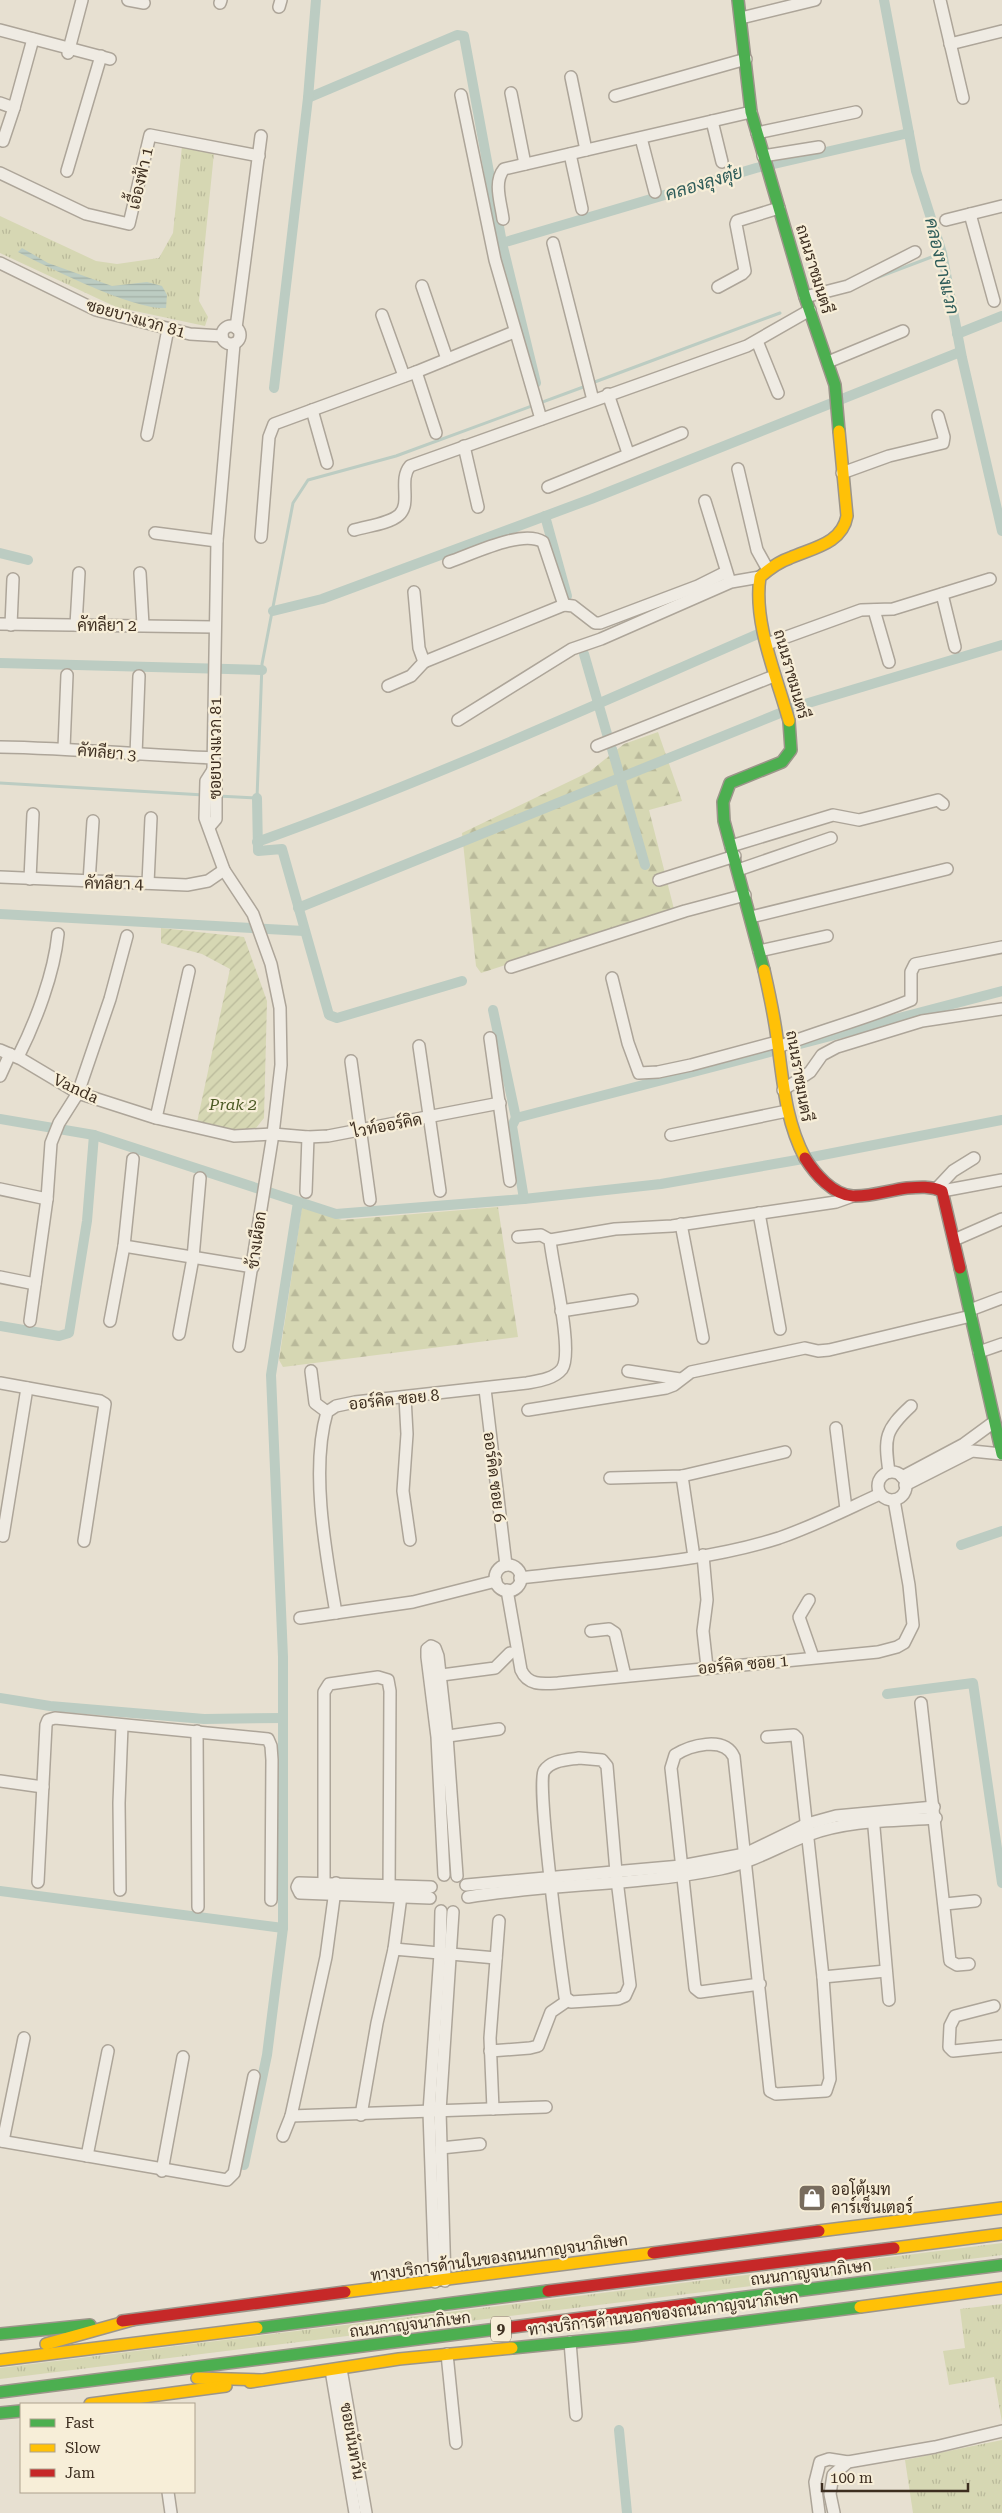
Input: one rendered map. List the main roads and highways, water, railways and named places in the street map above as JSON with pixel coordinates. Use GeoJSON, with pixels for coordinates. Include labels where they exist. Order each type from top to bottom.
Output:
{"type":"FeatureCollection","features":[{"type":"Feature","properties":{"kind":"main road","name":"ถนนราชมนตรี"},"geometry":{"type":"LineString","coordinates":[[738,0],[751,112],[805,297],[828,362],[837,395],[847,516],[846,525],[839,535],[776,562],[764,573],[758,598],[760,618],[774,676],[791,728],[791,750],[782,762],[730,783],[724,793],[722,802],[759,950],[778,1044],[787,1111],[802,1152],[811,1166],[835,1190],[853,1196],[924,1187],[940,1189],[954,1240],[1002,1454]]}},
{"type":"Feature","properties":{"kind":"main road","name":"ทางบริการด้านในของถนนกาญจนาภิเษก"},"geometry":{"type":"LineString","coordinates":[[0,2334],[132,2320],[1002,2208]]}},
{"type":"Feature","properties":{"kind":"main road"},"geometry":{"type":"LineString","coordinates":[[501,2273],[536,2275],[580,2272],[1002,2218]]}},
{"type":"Feature","properties":{"kind":"main road","name":"ถนนกาญจนาภิเษก"},"geometry":{"type":"LineString","coordinates":[[0,2359],[1002,2234]]}},
{"type":"Feature","properties":{"kind":"main road","name":"ถนนกาญจนาภิเษก"},"geometry":{"type":"LineString","coordinates":[[0,2392],[1002,2265]]}},
{"type":"Feature","properties":{"kind":"main road"},"geometry":{"type":"LineString","coordinates":[[544,2344],[611,2329],[1002,2278]]}},
{"type":"Feature","properties":{"kind":"main road","name":"ทางบริการด้านนอกของถนนกาญจนาภิเษก"},"geometry":{"type":"LineString","coordinates":[[105,2403],[167,2399],[262,2380],[447,2354],[570,2342],[1002,2288]]}},
{"type":"Feature","properties":{"kind":"main road"},"geometry":{"type":"LineString","coordinates":[[0,2359],[132,2320]]}},
{"type":"Feature","properties":{"kind":"main road"},"geometry":{"type":"LineString","coordinates":[[125,2377],[262,2380]]}},
{"type":"Feature","properties":{"kind":"main road"},"geometry":{"type":"LineString","coordinates":[[0,2413],[20,2411]]}},
{"type":"Feature","properties":{"kind":"waterway"},"geometry":{"type":"LineString","coordinates":[[274,388],[308,98],[316,0]]}},
{"type":"Feature","properties":{"kind":"waterway","name":"คลองบางแวก"},"geometry":{"type":"LineString","coordinates":[[884,0],[916,171],[942,253],[962,358],[1002,531]]}},
{"type":"Feature","properties":{"kind":"waterway"},"geometry":{"type":"LineString","coordinates":[[308,98],[457,35],[464,36],[502,243],[536,383]]}},
{"type":"Feature","properties":{"kind":"waterway","name":"คลองลุงตุ๋ย"},"geometry":{"type":"LineString","coordinates":[[502,243],[756,168],[909,133]]}},
{"type":"Feature","properties":{"kind":"waterway"},"geometry":{"type":"LineString","coordinates":[[876,278],[942,253]]}},
{"type":"Feature","properties":{"kind":"waterway"},"geometry":{"type":"LineString","coordinates":[[592,383],[780,313]]}},
{"type":"Feature","properties":{"kind":"waterway"},"geometry":{"type":"LineString","coordinates":[[957,334],[1002,316]]}},
{"type":"Feature","properties":{"kind":"waterway"},"geometry":{"type":"LineString","coordinates":[[273,611],[322,599],[591,499],[960,352]]}},
{"type":"Feature","properties":{"kind":"waterway"},"geometry":{"type":"LineString","coordinates":[[218,796],[257,798],[262,664],[293,503],[308,480],[396,456],[586,386]]}},
{"type":"Feature","properties":{"kind":"waterway"},"geometry":{"type":"LineString","coordinates":[[545,516],[567,596]]}},
{"type":"Feature","properties":{"kind":"waterway"},"geometry":{"type":"LineString","coordinates":[[0,553],[28,560]]}},
{"type":"Feature","properties":{"kind":"waterway"},"geometry":{"type":"LineString","coordinates":[[257,842],[321,819],[447,768],[758,634]]}},
{"type":"Feature","properties":{"kind":"waterway"},"geometry":{"type":"LineString","coordinates":[[298,908],[795,707],[1002,645]]}},
{"type":"Feature","properties":{"kind":"waterway"},"geometry":{"type":"LineString","coordinates":[[584,654],[607,734]]}},
{"type":"Feature","properties":{"kind":"waterway"},"geometry":{"type":"LineString","coordinates":[[0,663],[262,670]]}},
{"type":"Feature","properties":{"kind":"waterway"},"geometry":{"type":"LineString","coordinates":[[612,749],[645,865]]}},
{"type":"Feature","properties":{"kind":"waterway"},"geometry":{"type":"LineString","coordinates":[[0,783],[204,795]]}},
{"type":"Feature","properties":{"kind":"waterway"},"geometry":{"type":"LineString","coordinates":[[257,798],[258,851],[282,849],[329,1015],[337,1018],[462,981]]}},
{"type":"Feature","properties":{"kind":"waterway"},"geometry":{"type":"LineString","coordinates":[[0,914],[304,931]]}},
{"type":"Feature","properties":{"kind":"waterway"},"geometry":{"type":"LineString","coordinates":[[800,1044],[1002,991]]}},
{"type":"Feature","properties":{"kind":"waterway"},"geometry":{"type":"LineString","coordinates":[[493,1010],[516,1118]]}},
{"type":"Feature","properties":{"kind":"waterway"},"geometry":{"type":"LineString","coordinates":[[524,1199],[512,1126],[516,1118],[770,1052]]}},
{"type":"Feature","properties":{"kind":"waterway"},"geometry":{"type":"LineString","coordinates":[[0,1119],[94,1135],[336,1214],[524,1199],[661,1184],[1002,1120]]}},
{"type":"Feature","properties":{"kind":"waterway"},"geometry":{"type":"LineString","coordinates":[[0,1326],[59,1336],[69,1333],[87,1221],[94,1135]]}},
{"type":"Feature","properties":{"kind":"waterway"},"geometry":{"type":"LineString","coordinates":[[244,2165],[267,2055],[283,1928],[283,1657],[271,1375],[298,1202]]}},
{"type":"Feature","properties":{"kind":"waterway"},"geometry":{"type":"LineString","coordinates":[[961,1545],[1002,1531]]}},
{"type":"Feature","properties":{"kind":"waterway"},"geometry":{"type":"LineString","coordinates":[[887,1694],[973,1683],[1002,1883]]}},
{"type":"Feature","properties":{"kind":"waterway"},"geometry":{"type":"LineString","coordinates":[[0,1698],[50,1706],[204,1719],[283,1718]]}},
{"type":"Feature","properties":{"kind":"waterway"},"geometry":{"type":"LineString","coordinates":[[0,1891],[283,1928]]}},
{"type":"Feature","properties":{"kind":"waterway"},"geometry":{"type":"LineString","coordinates":[[619,2430],[627,2513]]}},
{"type":"Feature","properties":{"kind":"place","name":"ออโต้เมท คาร์เซ็นเตอร์"},"geometry":{"type":"Point","coordinates":[812,2198]}},
{"type":"Feature","properties":{"kind":"park label","name":"Prak 2"},"geometry":{"type":"Point","coordinates":[233,1104]}}]}
